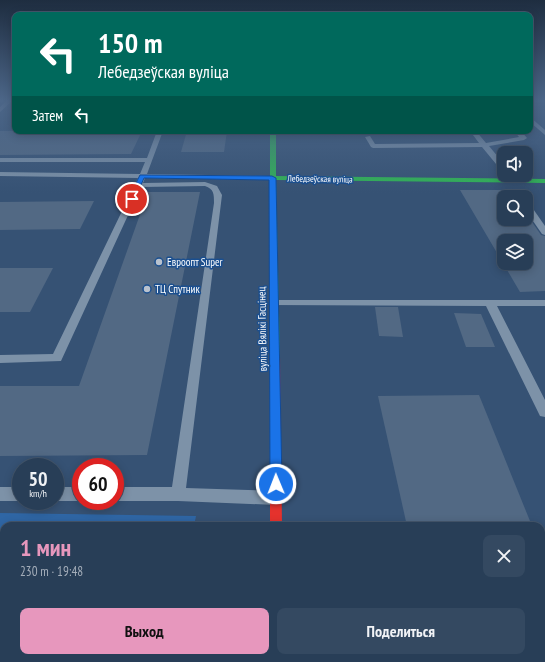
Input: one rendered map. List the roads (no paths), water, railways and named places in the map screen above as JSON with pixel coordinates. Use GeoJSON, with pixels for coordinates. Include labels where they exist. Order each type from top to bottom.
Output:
{"type":"FeatureCollection","features":[{"type":"Feature","properties":{"kind":"main road","name":"вуліца Вялікі Гасцінец"},"geometry":{"type":"LineString","coordinates":[[273,134],[272,178],[276,522]]}},
{"type":"Feature","properties":{"kind":"main road","name":"Лебедзеўская вуліца"},"geometry":{"type":"LineString","coordinates":[[272,178],[497,178]]}},
{"type":"Feature","properties":{"kind":"main road","name":"Лебедзеўская вуліца"},"geometry":{"type":"LineString","coordinates":[[533,180],[545,181]]}},
{"type":"Feature","properties":{"kind":"lane"},"geometry":{"type":"LineString","coordinates":[[0,359],[58,358],[150,160],[159,134]]}},
{"type":"Feature","properties":{"kind":"lane"},"geometry":{"type":"LineString","coordinates":[[475,134],[497,160]]}},
{"type":"Feature","properties":{"kind":"lane"},"geometry":{"type":"LineString","coordinates":[[368,137],[373,146],[484,145],[524,138],[521,134]]}},
{"type":"Feature","properties":{"kind":"lane"},"geometry":{"type":"LineString","coordinates":[[0,160],[150,160]]}},
{"type":"Feature","properties":{"kind":"lane","name":"Лебедзеўская вуліца"},"geometry":{"type":"LineString","coordinates":[[0,174],[140,180],[272,178]]}},
{"type":"Feature","properties":{"kind":"lane"},"geometry":{"type":"LineString","coordinates":[[140,180],[212,185],[218,194],[178,494]]}},
{"type":"Feature","properties":{"kind":"lane"},"geometry":{"type":"LineString","coordinates":[[533,215],[545,232]]}},
{"type":"Feature","properties":{"kind":"lane"},"geometry":{"type":"LineString","coordinates":[[274,303],[545,303]]}},
{"type":"Feature","properties":{"kind":"lane"},"geometry":{"type":"LineString","coordinates":[[490,303],[545,412]]}},
{"type":"Feature","properties":{"kind":"lane"},"geometry":{"type":"LineString","coordinates":[[0,494],[12,494]]}},
{"type":"Feature","properties":{"kind":"lane"},"geometry":{"type":"LineString","coordinates":[[124,494],[178,494],[276,498]]}},
{"type":"Feature","properties":{"kind":"place","name":"Евроопт Super"},"geometry":{"type":"Point","coordinates":[159,262]}},
{"type":"Feature","properties":{"kind":"place","name":"ТЦ Спутник"},"geometry":{"type":"Point","coordinates":[147,289]}}]}
